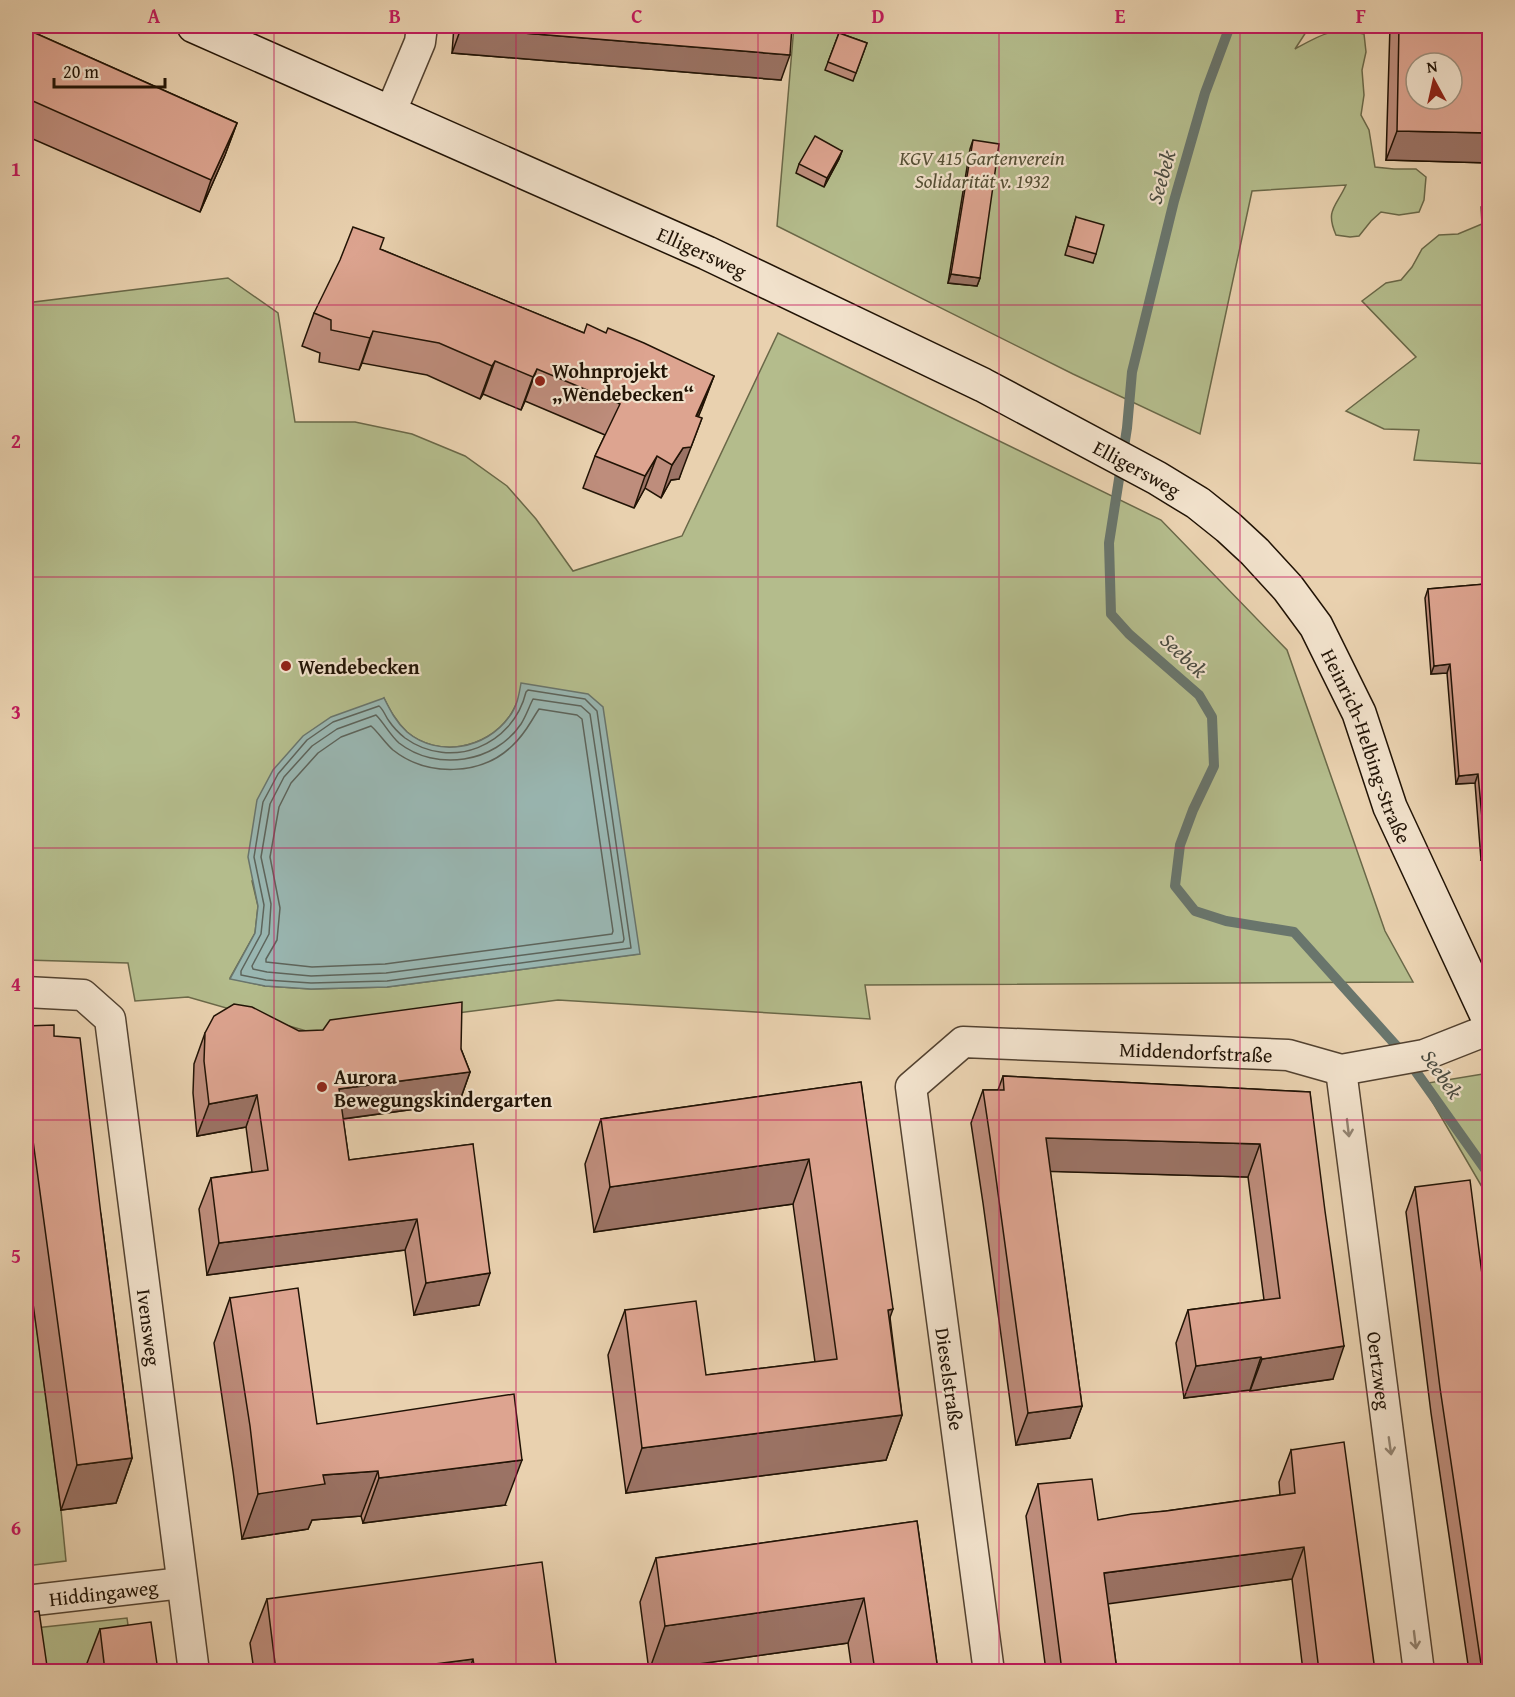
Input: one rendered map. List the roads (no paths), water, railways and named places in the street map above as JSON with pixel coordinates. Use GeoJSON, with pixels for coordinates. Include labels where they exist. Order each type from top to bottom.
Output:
{"type":"FeatureCollection","features":[{"type":"Feature","properties":{"kind":"street","name":"Elligersweg"},"geometry":{"type":"LineString","coordinates":[[194,26],[391,111],[707,253],[983,385],[1157,478],[1198,503]]}},
{"type":"Feature","properties":{"kind":"street"},"geometry":{"type":"LineString","coordinates":[[391,111],[420,42],[422,26]]}},
{"type":"Feature","properties":{"kind":"street","name":"Heinrich-Helbing-Straße"},"geometry":{"type":"LineString","coordinates":[[1198,503],[1228,526],[1255,552],[1288,588],[1316,626],[1359,713],[1390,807],[1490,1022]]}},
{"type":"Feature","properties":{"kind":"street","name":"Ivensweg"},"geometry":{"type":"LineString","coordinates":[[26,992],[83,994],[110,1019],[194,1671]]}},
{"type":"Feature","properties":{"kind":"street","name":"Middendorfstraße"},"geometry":{"type":"LineString","coordinates":[[911,1087],[963,1042],[1288,1055],[1341,1070],[1424,1055],[1490,1029]]}},
{"type":"Feature","properties":{"kind":"street","name":"Oertzweg"},"geometry":{"type":"LineString","coordinates":[[1341,1070],[1419,1671]]}},
{"type":"Feature","properties":{"kind":"street","name":"Dieselstraße"},"geometry":{"type":"LineString","coordinates":[[911,1087],[989,1671]]}},
{"type":"Feature","properties":{"kind":"street","name":"Hiddingaweg"},"geometry":{"type":"LineString","coordinates":[[26,1601],[182,1582]]}},
{"type":"Feature","properties":{"kind":"water"},"geometry":{"type":"Polygon","coordinates":[[[521,683],[588,694],[603,707],[640,954],[387,987],[311,989],[265,986],[230,979],[255,933],[258,906],[248,857],[257,800],[273,770],[303,736],[331,717],[384,698],[400,724],[419,740],[447,747],[475,743],[499,728],[509,717],[514,709],[521,683]]]}},
{"type":"Feature","properties":{"kind":"waterway","name":"Seebek"},"geometry":{"type":"LineString","coordinates":[[1230,26],[1205,93],[1174,201],[1132,372],[1127,428],[1109,543],[1111,614],[1129,634],[1199,695],[1212,717],[1214,766],[1193,810],[1180,845],[1175,886],[1195,911],[1226,921],[1294,932],[1402,1052],[1490,1176]]}},
{"type":"Feature","properties":{"kind":"place","name":"Wohnprojekt „Wendebecken“"},"geometry":{"type":"Point","coordinates":[540,381]}},
{"type":"Feature","properties":{"kind":"place","name":"Wendebecken"},"geometry":{"type":"Point","coordinates":[286,666]}},
{"type":"Feature","properties":{"kind":"place","name":"Aurora Bewegungskindergarten"},"geometry":{"type":"Point","coordinates":[322,1087]}},
{"type":"Feature","properties":{"kind":"park label","name":"KGV 415 Gartenverein Solidarität v. 1932"},"geometry":{"type":"Point","coordinates":[982,168]}}]}
